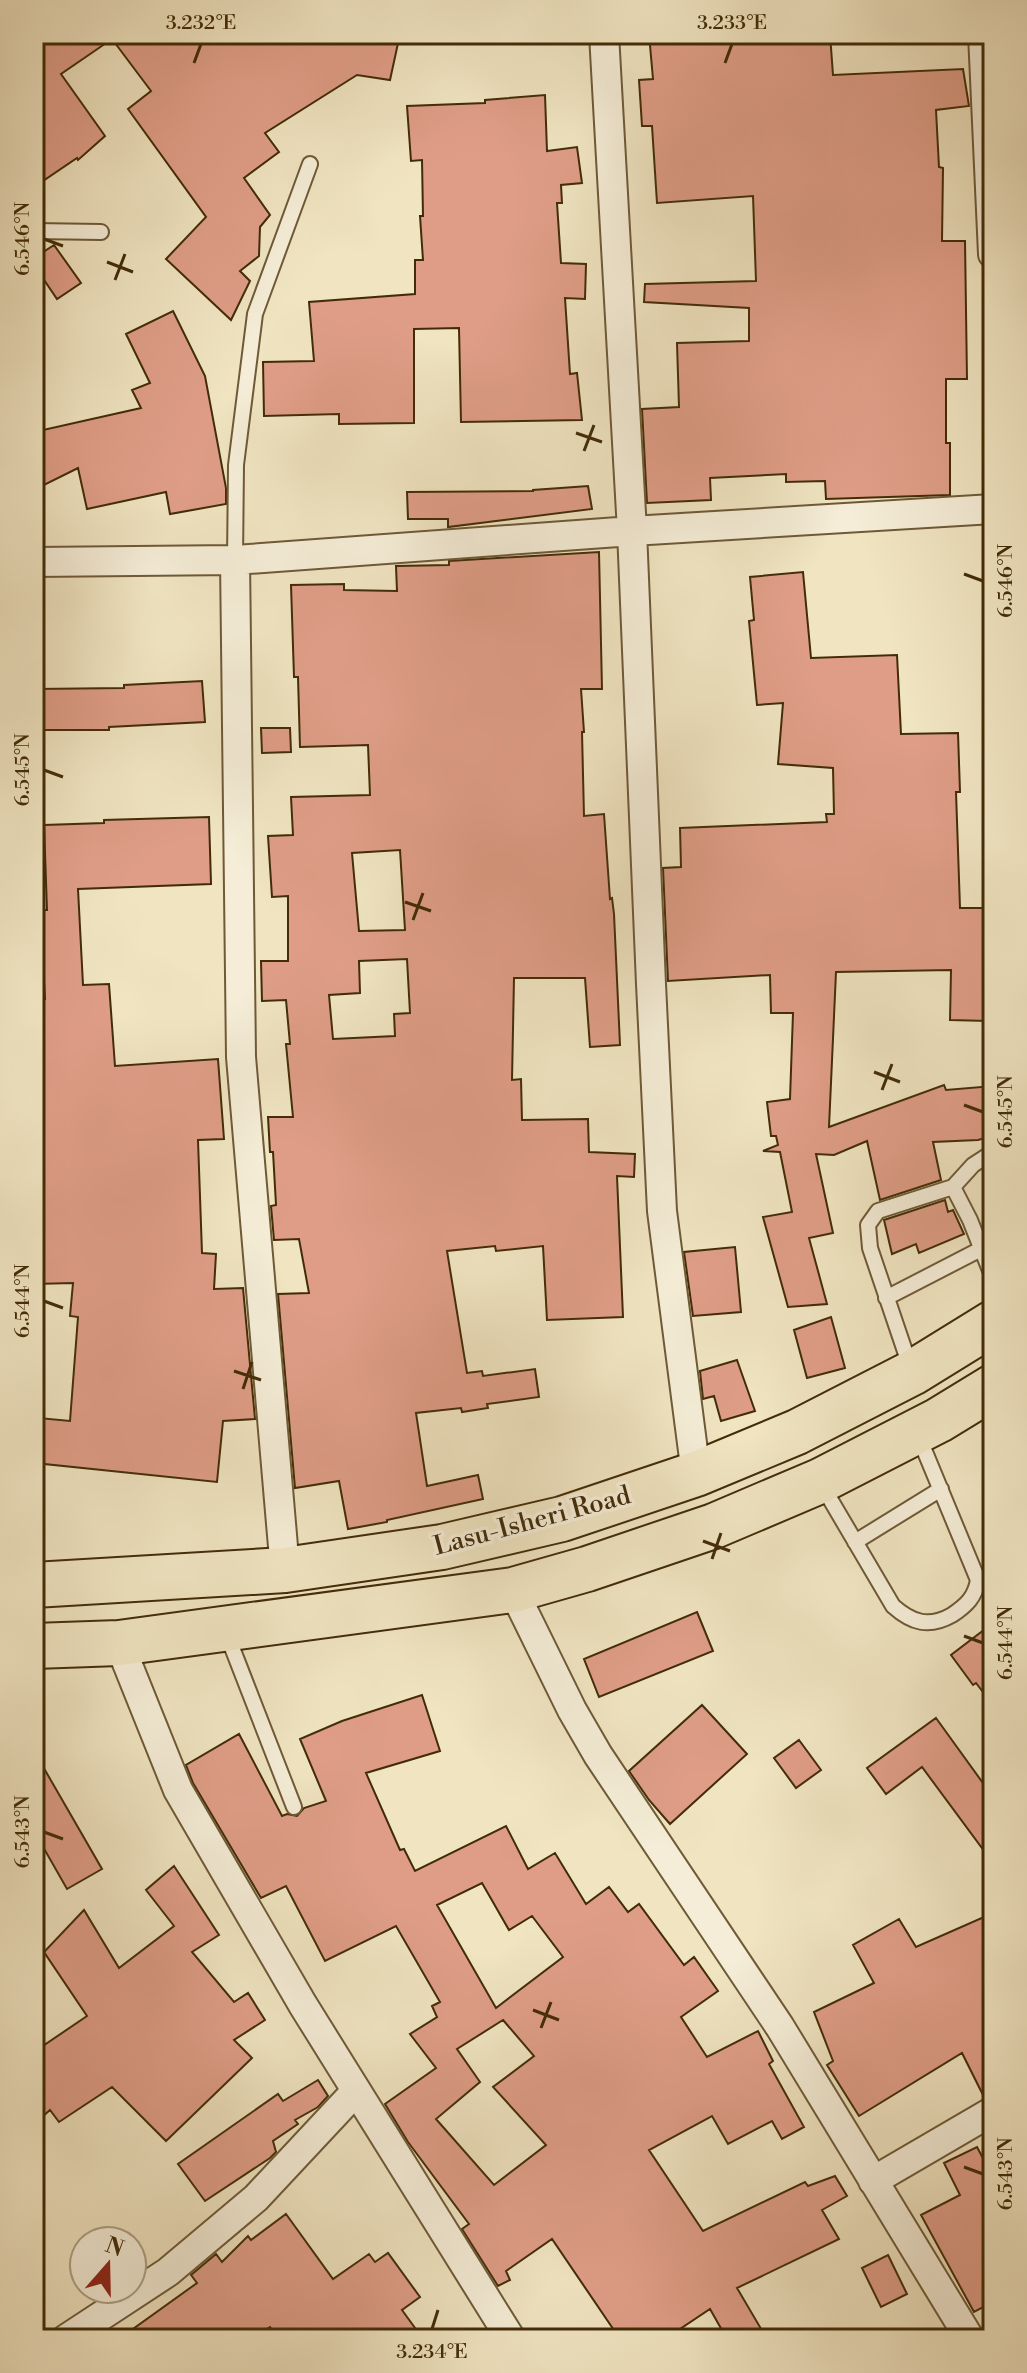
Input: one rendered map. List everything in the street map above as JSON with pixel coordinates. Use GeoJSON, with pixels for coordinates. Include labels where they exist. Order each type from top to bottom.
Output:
{"type":"FeatureCollection","features":[{"type":"Feature","properties":{"kind":"main road","name":"Lasu-Isheri Road"},"geometry":{"type":"LineString","coordinates":[[34,1585],[285,1570],[442,1547],[562,1519],[696,1474],[797,1432],[912,1373],[993,1323]]}},
{"type":"Feature","properties":{"kind":"main road","name":"Lasu-Isheri Road"},"geometry":{"type":"LineString","coordinates":[[34,1646],[119,1643],[513,1590],[587,1569],[714,1526],[820,1481],[993,1387]]}},
{"type":"Feature","properties":{"kind":"street"},"geometry":{"type":"LineString","coordinates":[[604,34],[632,531],[662,1211],[696,1474]]}},
{"type":"Feature","properties":{"kind":"street"},"geometry":{"type":"LineString","coordinates":[[983,34],[993,254]]}},
{"type":"Feature","properties":{"kind":"street"},"geometry":{"type":"LineString","coordinates":[[34,562],[235,560],[993,509]]}},
{"type":"Feature","properties":{"kind":"street"},"geometry":{"type":"LineString","coordinates":[[235,560],[241,1057],[285,1570]]}},
{"type":"Feature","properties":{"kind":"street"},"geometry":{"type":"LineString","coordinates":[[513,1590],[572,1710],[598,1755],[780,2027],[970,2339]]}},
{"type":"Feature","properties":{"kind":"street"},"geometry":{"type":"LineString","coordinates":[[119,1643],[178,1790],[303,2005],[511,2339]]}},
{"type":"Feature","properties":{"kind":"street"},"geometry":{"type":"LineString","coordinates":[[66,2339],[168,2272],[256,2198],[356,2091]]}},
{"type":"Feature","properties":{"kind":"street"},"geometry":{"type":"LineString","coordinates":[[873,2181],[993,2111]]}},
{"type":"Feature","properties":{"kind":"lane"},"geometry":{"type":"LineString","coordinates":[[235,560],[236,465],[255,314],[310,164]]}},
{"type":"Feature","properties":{"kind":"lane"},"geometry":{"type":"LineString","coordinates":[[34,231],[101,232]]}},
{"type":"Feature","properties":{"kind":"lane"},"geometry":{"type":"LineString","coordinates":[[912,1373],[870,1248],[868,1225],[878,1211],[953,1187],[973,1165],[993,1152]]}},
{"type":"Feature","properties":{"kind":"lane"},"geometry":{"type":"LineString","coordinates":[[953,1187],[993,1278]]}},
{"type":"Feature","properties":{"kind":"lane"},"geometry":{"type":"LineString","coordinates":[[886,1298],[981,1249]]}},
{"type":"Feature","properties":{"kind":"lane"},"geometry":{"type":"LineString","coordinates":[[820,1481],[893,1606],[903,1615],[923,1623],[938,1623],[964,1607],[975,1594],[978,1580],[917,1431]]}},
{"type":"Feature","properties":{"kind":"lane"},"geometry":{"type":"LineString","coordinates":[[855,1542],[941,1489]]}},
{"type":"Feature","properties":{"kind":"lane"},"geometry":{"type":"LineString","coordinates":[[224,1628],[294,1807]]}},
{"type":"Feature","properties":{"kind":"building"},"geometry":{"type":"Polygon","coordinates":[[[34,34],[400,34],[390,80],[357,75],[265,133],[279,152],[244,178],[270,215],[260,227],[259,256],[240,271],[250,281],[231,320],[166,259],[206,217],[128,109],[151,91],[112,39],[61,74],[105,136],[78,160],[34,187],[34,34]]]}},
{"type":"Feature","properties":{"kind":"building"},"geometry":{"type":"Polygon","coordinates":[[[649,34],[830,34],[833,75],[963,69],[969,106],[936,110],[939,167],[943,168],[942,241],[965,241],[967,379],[946,379],[950,495],[826,499],[825,481],[786,482],[786,474],[710,478],[711,500],[647,503],[642,409],[679,407],[677,343],[749,341],[749,308],[644,302],[645,284],[756,281],[753,196],[657,203],[652,126],[642,126],[639,80],[653,79],[649,34]]]}},
{"type":"Feature","properties":{"kind":"building"},"geometry":{"type":"Polygon","coordinates":[[[545,95],[547,151],[577,147],[582,183],[561,185],[562,203],[557,203],[561,263],[586,264],[585,299],[565,298],[570,374],[577,373],[582,420],[461,422],[459,328],[414,329],[414,423],[339,424],[339,414],[264,416],[263,362],[314,361],[309,302],[415,294],[415,260],[423,260],[420,216],[423,216],[422,160],[411,161],[407,106],[485,103],[485,100],[545,95]]]}},
{"type":"Feature","properties":{"kind":"building"},"geometry":{"type":"Polygon","coordinates":[[[54,245],[81,283],[57,299],[34,265],[34,258],[54,245]]]}},
{"type":"Feature","properties":{"kind":"building"},"geometry":{"type":"Polygon","coordinates":[[[173,311],[205,376],[226,488],[226,504],[170,514],[166,492],[87,509],[78,468],[34,490],[34,432],[141,408],[132,390],[150,383],[126,334],[173,311]]]}},
{"type":"Feature","properties":{"kind":"building"},"geometry":{"type":"Polygon","coordinates":[[[588,486],[592,509],[448,527],[448,519],[408,519],[407,492],[533,491],[588,486]]]}},
{"type":"Feature","properties":{"kind":"building"},"geometry":{"type":"Polygon","coordinates":[[[599,552],[602,689],[581,689],[584,816],[604,814],[610,899],[614,914],[620,1045],[590,1047],[585,978],[514,978],[512,1080],[521,1079],[522,1120],[588,1119],[589,1152],[635,1154],[634,1177],[617,1176],[623,1317],[547,1320],[543,1246],[496,1251],[495,1246],[447,1251],[467,1373],[482,1371],[483,1376],[535,1369],[539,1397],[487,1404],[488,1408],[462,1412],[461,1408],[416,1413],[427,1486],[478,1475],[483,1499],[348,1529],[339,1481],[295,1488],[278,1294],[309,1293],[299,1239],[274,1240],[271,1206],[276,1205],[268,1117],[293,1117],[286,1044],[290,1044],[286,1000],[262,1001],[261,961],[288,961],[288,896],[272,897],[268,836],[293,835],[291,797],[370,795],[368,745],[300,747],[291,585],[344,584],[344,590],[397,591],[396,566],[449,565],[449,561],[599,552]],[[400,850],[352,853],[359,931],[405,930],[400,850]],[[407,959],[359,961],[360,993],[329,995],[333,1039],[395,1036],[394,1014],[410,1013],[407,959]]]}},
{"type":"Feature","properties":{"kind":"building"},"geometry":{"type":"Polygon","coordinates":[[[803,572],[811,658],[897,655],[901,734],[958,733],[960,792],[956,792],[960,908],[988,908],[988,1021],[950,1020],[951,970],[836,972],[829,1127],[944,1085],[946,1090],[993,1086],[993,1136],[978,1140],[933,1142],[941,1180],[880,1200],[867,1141],[834,1155],[816,1154],[833,1233],[809,1238],[827,1304],[788,1307],[763,1217],[792,1212],[780,1152],[763,1151],[778,1145],[776,1136],[771,1136],[767,1102],[790,1099],[793,1013],[771,1013],[770,975],[668,981],[663,868],[681,867],[680,828],[827,822],[826,814],[834,814],[833,768],[778,764],[783,703],[757,705],[749,621],[754,620],[750,577],[803,572]]]}},
{"type":"Feature","properties":{"kind":"building"},"geometry":{"type":"Polygon","coordinates":[[[202,681],[205,722],[109,727],[109,730],[35,730],[35,689],[124,688],[124,685],[202,681]]]}},
{"type":"Feature","properties":{"kind":"building"},"geometry":{"type":"Polygon","coordinates":[[[261,728],[290,728],[291,752],[262,753],[261,728]]]}},
{"type":"Feature","properties":{"kind":"building"},"geometry":{"type":"Polygon","coordinates":[[[209,817],[211,884],[78,889],[83,985],[109,984],[115,1066],[218,1059],[224,1139],[198,1140],[202,1253],[216,1254],[214,1289],[243,1288],[255,1419],[223,1421],[217,1482],[35,1463],[39,1418],[70,1421],[78,1317],[70,1316],[73,1283],[34,1284],[34,999],[45,999],[40,910],[47,910],[44,825],[209,817]]]}},
{"type":"Feature","properties":{"kind":"building"},"geometry":{"type":"Polygon","coordinates":[[[945,1200],[948,1212],[953,1210],[964,1234],[919,1253],[916,1244],[892,1254],[884,1220],[945,1200]]]}},
{"type":"Feature","properties":{"kind":"building"},"geometry":{"type":"Polygon","coordinates":[[[735,1247],[741,1312],[693,1316],[684,1252],[735,1247]]]}},
{"type":"Feature","properties":{"kind":"building"},"geometry":{"type":"Polygon","coordinates":[[[831,1317],[845,1368],[807,1378],[794,1330],[831,1317]]]}},
{"type":"Feature","properties":{"kind":"building"},"geometry":{"type":"Polygon","coordinates":[[[737,1360],[755,1411],[721,1421],[714,1396],[703,1399],[700,1371],[737,1360]]]}},
{"type":"Feature","properties":{"kind":"building"},"geometry":{"type":"Polygon","coordinates":[[[697,1612],[713,1651],[599,1697],[584,1659],[697,1612]]]}},
{"type":"Feature","properties":{"kind":"building"},"geometry":{"type":"Polygon","coordinates":[[[993,1623],[993,1705],[976,1683],[973,1685],[951,1655],[993,1623]]]}},
{"type":"Feature","properties":{"kind":"building"},"geometry":{"type":"Polygon","coordinates":[[[422,1695],[440,1751],[366,1773],[400,1850],[404,1849],[415,1871],[506,1826],[528,1869],[555,1853],[586,1904],[609,1887],[628,1912],[639,1904],[684,1965],[694,1957],[718,1991],[681,2017],[707,2057],[758,2031],[773,2061],[769,2064],[804,2127],[782,2139],[772,2121],[728,2144],[712,2116],[649,2150],[703,2231],[805,2182],[808,2186],[835,2176],[847,2196],[822,2210],[839,2239],[737,2288],[767,2339],[727,2339],[710,2309],[665,2339],[620,2339],[552,2239],[506,2271],[510,2280],[498,2286],[462,2229],[469,2224],[408,2142],[385,2104],[436,2068],[410,2034],[437,2017],[432,2006],[440,2002],[396,1926],[325,1961],[286,1886],[261,1898],[193,1783],[186,1765],[239,1734],[282,1816],[297,1816],[304,1808],[326,1801],[300,1739],[342,1721],[422,1695]],[[482,1883],[437,1905],[496,2008],[563,1957],[532,1916],[509,1930],[482,1883]],[[503,2020],[457,2049],[480,2082],[436,2119],[494,2185],[546,2145],[493,2087],[534,2056],[503,2020]]]}},
{"type":"Feature","properties":{"kind":"building"},"geometry":{"type":"Polygon","coordinates":[[[702,1705],[747,1754],[670,1824],[629,1771],[702,1705]]]}},
{"type":"Feature","properties":{"kind":"building"},"geometry":{"type":"Polygon","coordinates":[[[936,1718],[993,1797],[993,1863],[922,1767],[886,1794],[867,1768],[936,1718]]]}},
{"type":"Feature","properties":{"kind":"building"},"geometry":{"type":"Polygon","coordinates":[[[799,1740],[821,1770],[796,1788],[774,1758],[799,1740]]]}},
{"type":"Feature","properties":{"kind":"building"},"geometry":{"type":"Polygon","coordinates":[[[34,1751],[102,1869],[67,1889],[34,1831],[34,1751]]]}},
{"type":"Feature","properties":{"kind":"building"},"geometry":{"type":"Polygon","coordinates":[[[174,1866],[219,1935],[192,1952],[234,2002],[248,1993],[265,2020],[234,2040],[252,2058],[166,2141],[112,2087],[59,2122],[50,2110],[34,2124],[34,2052],[87,2016],[44,1952],[84,1910],[119,1968],[174,1926],[146,1890],[174,1866]]]}},
{"type":"Feature","properties":{"kind":"building"},"geometry":{"type":"Polygon","coordinates":[[[993,1913],[993,2094],[984,2097],[962,2053],[859,2116],[827,2065],[833,2061],[814,2012],[874,1983],[853,1945],[899,1919],[916,1947],[993,1913]]]}},
{"type":"Feature","properties":{"kind":"building"},"geometry":{"type":"Polygon","coordinates":[[[318,2080],[328,2096],[318,2107],[295,2120],[298,2124],[273,2141],[276,2152],[205,2201],[178,2164],[278,2094],[283,2101],[318,2080]]]}},
{"type":"Feature","properties":{"kind":"building"},"geometry":{"type":"Polygon","coordinates":[[[977,2147],[993,2177],[993,2302],[974,2312],[921,2215],[960,2195],[944,2163],[977,2147]]]}},
{"type":"Feature","properties":{"kind":"building"},"geometry":{"type":"Polygon","coordinates":[[[286,2214],[333,2279],[369,2254],[375,2262],[388,2253],[420,2297],[402,2310],[423,2339],[279,2339],[270,2327],[250,2339],[119,2339],[197,2283],[191,2275],[216,2254],[222,2262],[248,2236],[251,2240],[286,2214]]]}},
{"type":"Feature","properties":{"kind":"building"},"geometry":{"type":"Polygon","coordinates":[[[888,2255],[907,2294],[881,2307],[862,2268],[888,2255]]]}}]}
